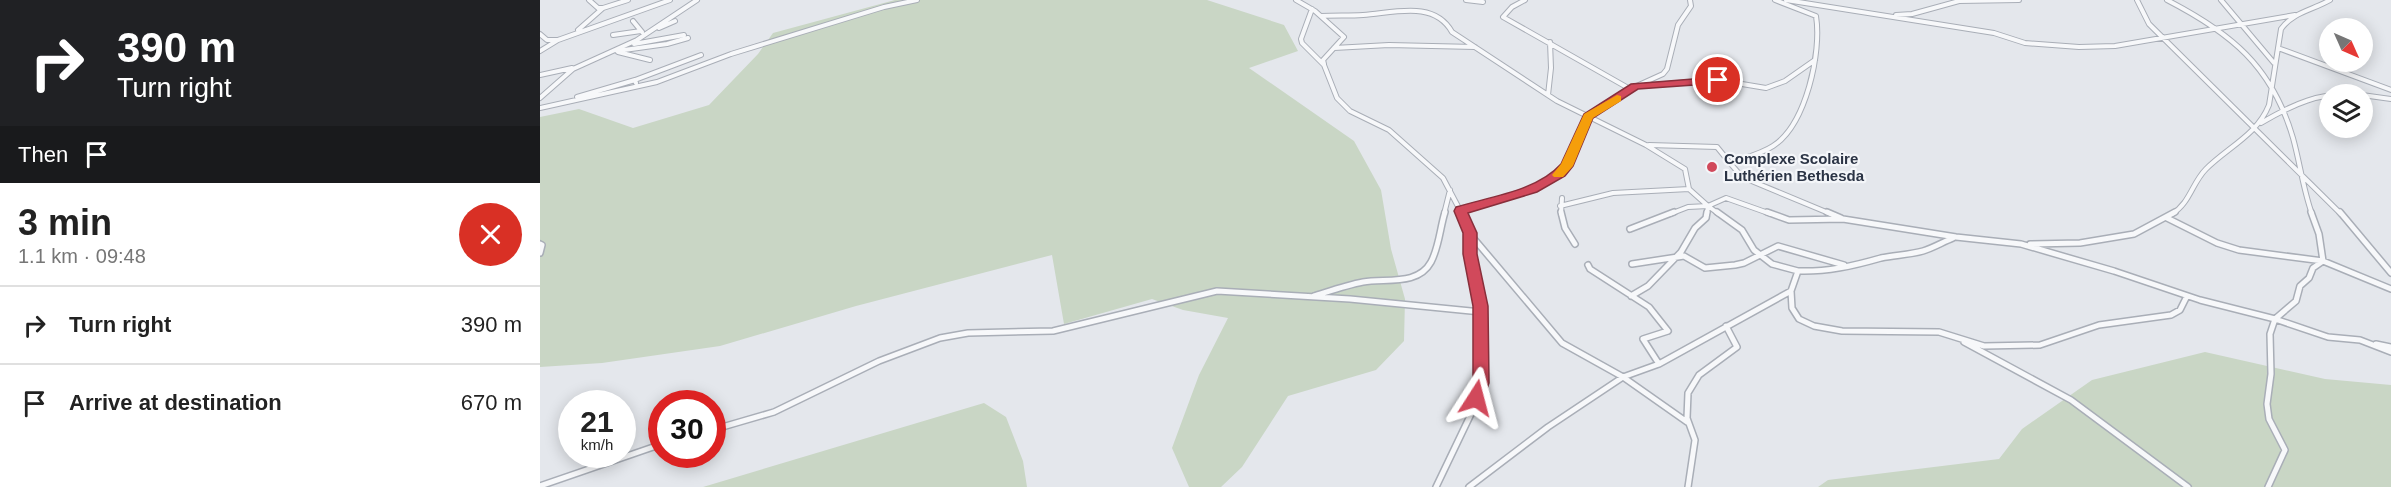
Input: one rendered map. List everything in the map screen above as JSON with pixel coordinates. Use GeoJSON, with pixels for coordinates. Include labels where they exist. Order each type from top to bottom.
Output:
{"type":"FeatureCollection","features":[{"type":"Feature","properties":{"kind":"street"},"geometry":{"type":"LineString","coordinates":[[590,0],[598,8],[603,8],[628,0]]}},
{"type":"Feature","properties":{"kind":"street"},"geometry":{"type":"LineString","coordinates":[[540,51],[574,33],[602,26],[670,0]]}},
{"type":"Feature","properties":{"kind":"street"},"geometry":{"type":"LineString","coordinates":[[613,35],[641,31],[648,33],[697,0]]}},
{"type":"Feature","properties":{"kind":"street"},"geometry":{"type":"LineString","coordinates":[[540,108],[657,82],[731,54],[893,4],[917,0]]}},
{"type":"Feature","properties":{"kind":"street"},"geometry":{"type":"LineString","coordinates":[[1296,0],[1312,9],[1344,37],[1323,60],[1337,98],[1350,111],[1389,130],[1443,178],[1470,233],[1562,343],[1623,377],[1688,422]]}},
{"type":"Feature","properties":{"kind":"street"},"geometry":{"type":"LineString","coordinates":[[1466,0],[1483,2]]}},
{"type":"Feature","properties":{"kind":"street"},"geometry":{"type":"LineString","coordinates":[[1525,0],[1512,7],[1503,17],[1630,89]]}},
{"type":"Feature","properties":{"kind":"street"},"geometry":{"type":"LineString","coordinates":[[1461,211],[1533,189],[1560,173],[1567,166],[1588,116],[1635,86],[1663,74],[1667,69],[1678,25],[1691,6],[1690,0]]}},
{"type":"Feature","properties":{"kind":"street"},"geometry":{"type":"LineString","coordinates":[[1730,163],[1772,147],[1783,138],[1810,88],[1819,35],[1816,16],[1775,0]]}},
{"type":"Feature","properties":{"kind":"street"},"geometry":{"type":"LineString","coordinates":[[1786,0],[1994,33],[2025,43],[2097,47],[2164,39],[2295,15],[2320,7],[2330,0]]}},
{"type":"Feature","properties":{"kind":"street"},"geometry":{"type":"LineString","coordinates":[[1887,16],[1912,14],[1959,1],[2019,0]]}},
{"type":"Feature","properties":{"kind":"street"},"geometry":{"type":"LineString","coordinates":[[2138,0],[2149,24],[2351,225],[2391,273]]}},
{"type":"Feature","properties":{"kind":"street"},"geometry":{"type":"LineString","coordinates":[[2167,0],[2221,29],[2248,53],[2271,81],[2295,143],[2319,236],[2323,261]]}},
{"type":"Feature","properties":{"kind":"street"},"geometry":{"type":"LineString","coordinates":[[2221,0],[2274,63]]}},
{"type":"Feature","properties":{"kind":"street"},"geometry":{"type":"LineString","coordinates":[[574,33],[603,8]]}},
{"type":"Feature","properties":{"kind":"street"},"geometry":{"type":"LineString","coordinates":[[1312,9],[1301,39],[1302,43],[1324,65]]}},
{"type":"Feature","properties":{"kind":"street"},"geometry":{"type":"LineString","coordinates":[[1321,16],[1373,15],[1400,10],[1424,12],[1446,20],[1452,32],[1548,95],[1646,145],[1685,169],[1689,189],[1708,206],[1742,230],[1759,254],[1772,264],[1798,271],[1824,272],[1847,265]]}},
{"type":"Feature","properties":{"kind":"street"},"geometry":{"type":"LineString","coordinates":[[598,13],[598,21],[602,26]]}},
{"type":"Feature","properties":{"kind":"street"},"geometry":{"type":"LineString","coordinates":[[1630,230],[1688,207],[1708,206],[1726,198],[1789,220],[1843,219],[1956,237],[2021,243],[2080,243],[2134,234],[2182,208],[2205,170],[2225,156],[2258,124],[2269,105],[2281,29],[2284,22],[2295,15]]}},
{"type":"Feature","properties":{"kind":"street"},"geometry":{"type":"LineString","coordinates":[[633,21],[641,31]]}},
{"type":"Feature","properties":{"kind":"street"},"geometry":{"type":"LineString","coordinates":[[540,75],[578,66],[675,21]]}},
{"type":"Feature","properties":{"kind":"street"},"geometry":{"type":"LineString","coordinates":[[540,34],[547,40],[558,40]]}},
{"type":"Feature","properties":{"kind":"street"},"geometry":{"type":"LineString","coordinates":[[626,45],[684,35]]}},
{"type":"Feature","properties":{"kind":"street"},"geometry":{"type":"LineString","coordinates":[[613,51],[667,44],[688,38]]}},
{"type":"Feature","properties":{"kind":"street"},"geometry":{"type":"LineString","coordinates":[[1548,95],[1547,84],[1551,65],[1550,42]]}},
{"type":"Feature","properties":{"kind":"street"},"geometry":{"type":"LineString","coordinates":[[1334,48],[1389,45],[1475,47]]}},
{"type":"Feature","properties":{"kind":"street"},"geometry":{"type":"LineString","coordinates":[[2278,48],[2391,90]]}},
{"type":"Feature","properties":{"kind":"street"},"geometry":{"type":"LineString","coordinates":[[613,51],[650,60]]}},
{"type":"Feature","properties":{"kind":"street"},"geometry":{"type":"LineString","coordinates":[[551,106],[635,81],[701,55]]}},
{"type":"Feature","properties":{"kind":"street"},"geometry":{"type":"LineString","coordinates":[[1635,86],[1718,80],[1766,88],[1785,81],[1815,60]]}},
{"type":"Feature","properties":{"kind":"street"},"geometry":{"type":"LineString","coordinates":[[540,98],[578,66]]}},
{"type":"Feature","properties":{"kind":"street"},"geometry":{"type":"LineString","coordinates":[[2258,124],[2307,97],[2319,96]]}},
{"type":"Feature","properties":{"kind":"street"},"geometry":{"type":"LineString","coordinates":[[2373,97],[2391,99]]}},
{"type":"Feature","properties":{"kind":"street"},"geometry":{"type":"LineString","coordinates":[[1646,145],[1717,147],[1742,177],[1843,219]]}},
{"type":"Feature","properties":{"kind":"street"},"geometry":{"type":"LineString","coordinates":[[1560,206],[1613,193],[1689,189]]}},
{"type":"Feature","properties":{"kind":"street"},"geometry":{"type":"LineString","coordinates":[[1309,298],[1371,281],[1409,280],[1422,274],[1431,264],[1436,251],[1437,236],[1448,205],[1450,190]]}},
{"type":"Feature","properties":{"kind":"street"},"geometry":{"type":"LineString","coordinates":[[1562,198],[1560,206],[1563,224],[1575,244]]}},
{"type":"Feature","properties":{"kind":"street"},"geometry":{"type":"LineString","coordinates":[[1631,296],[1648,286],[1677,256],[1695,228],[1706,218],[1708,206]]}},
{"type":"Feature","properties":{"kind":"street"},"geometry":{"type":"LineString","coordinates":[[2167,218],[2217,243],[2239,250],[2323,261],[2391,289]]}},
{"type":"Feature","properties":{"kind":"street"},"geometry":{"type":"LineString","coordinates":[[1436,487],[1471,414],[1481,383],[1480,312],[1470,254],[1470,233]]}},
{"type":"Feature","properties":{"kind":"street"},"geometry":{"type":"LineString","coordinates":[[1632,264],[1684,256],[1706,268],[1744,263],[1778,246],[1858,266],[1882,258],[1923,251],[1956,237]]}},
{"type":"Feature","properties":{"kind":"street"},"geometry":{"type":"LineString","coordinates":[[2021,243],[2187,296],[2275,319],[2328,337],[2360,340],[2391,347]]}},
{"type":"Feature","properties":{"kind":"street"},"geometry":{"type":"LineString","coordinates":[[540,244],[542,245],[540,253]]}},
{"type":"Feature","properties":{"kind":"street"},"geometry":{"type":"LineString","coordinates":[[2268,487],[2285,450],[2269,419],[2266,404],[2271,374],[2270,334],[2275,319],[2296,301],[2300,286],[2309,278],[2313,268],[2323,261]]}},
{"type":"Feature","properties":{"kind":"street"},"geometry":{"type":"LineString","coordinates":[[1588,265],[1590,269],[1649,307],[1668,331],[1643,339],[1659,364]]}},
{"type":"Feature","properties":{"kind":"street"},"geometry":{"type":"LineString","coordinates":[[1798,271],[1791,291],[1792,309],[1798,319],[1814,326],[1842,331],[1939,332],[1984,346],[2040,345],[2099,324],[2171,315],[2180,310],[2187,296]]}},
{"type":"Feature","properties":{"kind":"street"},"geometry":{"type":"LineString","coordinates":[[726,426],[782,409],[875,361],[943,337],[962,334],[1053,331],[1217,291],[1350,299],[1480,312]]}},
{"type":"Feature","properties":{"kind":"street"},"geometry":{"type":"LineString","coordinates":[[1469,487],[1548,427],[1623,377],[1659,364],[1791,291]]}},
{"type":"Feature","properties":{"kind":"street"},"geometry":{"type":"LineString","coordinates":[[1688,487],[1695,437],[1688,422],[1685,401],[1689,387],[1702,372],[1737,347],[1726,326]]}},
{"type":"Feature","properties":{"kind":"street"},"geometry":{"type":"LineString","coordinates":[[1939,332],[1963,341],[2071,400],[2188,487]]}},
{"type":"Feature","properties":{"kind":"street"},"geometry":{"type":"LineString","coordinates":[[2360,340],[2391,352]]}},
{"type":"Feature","properties":{"kind":"street"},"geometry":{"type":"LineString","coordinates":[[540,486],[648,449]]}},
{"type":"Feature","properties":{"kind":"green space"},"geometry":{"type":"Polygon","coordinates":[[[895,0],[1207,0],[1284,25],[1298,51],[1249,68],[1354,141],[1381,190],[1391,249],[1405,299],[1404,341],[1376,370],[1288,396],[1242,467],[1221,487],[1189,487],[1172,448],[1199,375],[1228,318],[1183,310],[1152,299],[1064,324],[1052,255],[856,306],[720,346],[602,363],[540,367],[540,117],[579,109],[633,128],[709,105],[758,54],[773,33],[895,0]]]}},
{"type":"Feature","properties":{"kind":"green space"},"geometry":{"type":"Polygon","coordinates":[[[2205,352],[2325,379],[2391,385],[2391,487],[1818,487],[1828,480],[1999,459],[2022,429],[2092,380],[2205,352]]]}},
{"type":"Feature","properties":{"kind":"green space"},"geometry":{"type":"Polygon","coordinates":[[[984,403],[1006,417],[1023,461],[1027,487],[703,487],[984,403]]]}},
{"type":"Feature","properties":{"kind":"slow traffic"},"geometry":{"type":"LineString","coordinates":[[1558,175],[1567,166],[1588,116],[1617,98]]}},
{"type":"Feature","properties":{"kind":"place","name":"Complexe Scolaire Luthérien Bethesda"},"geometry":{"type":"Point","coordinates":[1712,167]}},
{"type":"Feature","properties":{"kind":"route"},"geometry":{"type":"LineString","coordinates":[[1476,398],[1481,383],[1480,306],[1470,254],[1470,233],[1461,211],[1477,204],[1533,189],[1551,180],[1567,166],[1588,116],[1635,86],[1718,80]]}}]}
